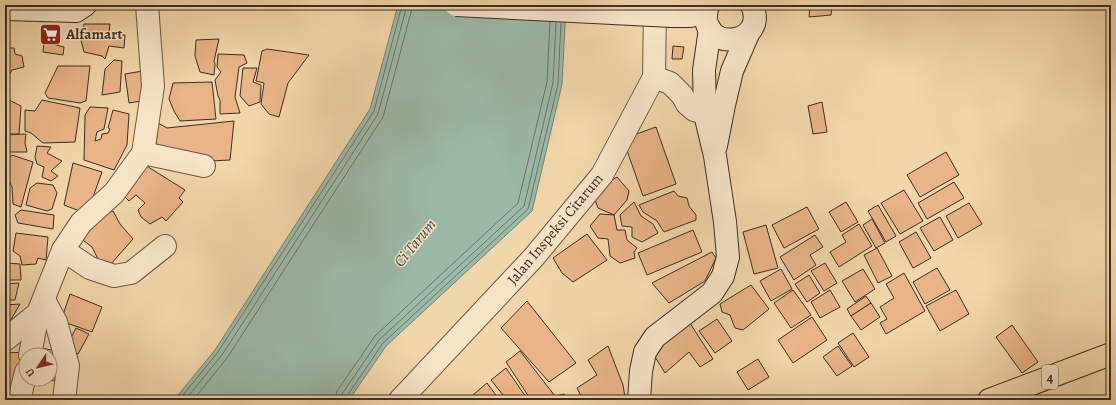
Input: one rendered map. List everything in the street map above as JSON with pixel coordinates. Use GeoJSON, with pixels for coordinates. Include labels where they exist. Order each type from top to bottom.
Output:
{"type":"FeatureCollection","features":[{"type":"Feature","properties":{"kind":"highway","name":"4"},"geometry":{"type":"LineString","coordinates":[[989,400],[1111,354]]}},
{"type":"Feature","properties":{"kind":"street"},"geometry":{"type":"LineString","coordinates":[[5,9],[76,11],[85,5]]}},
{"type":"Feature","properties":{"kind":"street"},"geometry":{"type":"LineString","coordinates":[[32,347],[41,307],[63,250],[81,224],[114,193],[143,153],[153,86],[147,5]]}},
{"type":"Feature","properties":{"kind":"street"},"geometry":{"type":"LineString","coordinates":[[456,5],[696,13],[716,36],[724,40],[732,40],[748,34]]}},
{"type":"Feature","properties":{"kind":"street"},"geometry":{"type":"LineString","coordinates":[[713,116],[752,27],[755,18],[752,5]]}},
{"type":"Feature","properties":{"kind":"street"},"geometry":{"type":"LineString","coordinates":[[639,400],[641,371],[645,352],[655,337],[712,293],[722,276],[728,257],[714,156],[713,116],[704,70],[696,13]]}},
{"type":"Feature","properties":{"kind":"street","name":"Jalan Inspeksi Citarum"},"geometry":{"type":"LineString","coordinates":[[400,400],[534,257],[602,175],[654,77],[696,13]]}},
{"type":"Feature","properties":{"kind":"street"},"geometry":{"type":"LineString","coordinates":[[654,77],[670,83],[682,95],[687,104],[694,110],[713,116]]}},
{"type":"Feature","properties":{"kind":"street"},"geometry":{"type":"LineString","coordinates":[[143,153],[204,166]]}},
{"type":"Feature","properties":{"kind":"street"},"geometry":{"type":"LineString","coordinates":[[63,250],[90,268],[114,276],[131,273],[165,246]]}},
{"type":"Feature","properties":{"kind":"street"},"geometry":{"type":"LineString","coordinates":[[5,340],[41,307]]}},
{"type":"Feature","properties":{"kind":"street"},"geometry":{"type":"LineString","coordinates":[[41,307],[56,322],[68,366],[64,400]]}},
{"type":"Feature","properties":{"kind":"street"},"geometry":{"type":"LineString","coordinates":[[19,400],[22,387]]}},
{"type":"Feature","properties":{"kind":"water","name":"Ci Tarum"},"geometry":{"type":"Polygon","coordinates":[[[398,5],[566,5],[562,84],[532,211],[386,346],[349,400],[174,400],[215,350],[370,109],[398,5]]]}},
{"type":"Feature","properties":{"kind":"building"},"geometry":{"type":"Polygon","coordinates":[[[810,5],[832,5],[831,15],[809,17],[810,5]]]}},
{"type":"Feature","properties":{"kind":"building"},"geometry":{"type":"Polygon","coordinates":[[[84,24],[110,24],[109,33],[111,35],[125,35],[124,48],[109,46],[105,59],[102,56],[84,52],[81,40],[84,24]]]}},
{"type":"Feature","properties":{"kind":"building"},"geometry":{"type":"Polygon","coordinates":[[[219,39],[214,61],[214,75],[200,72],[195,56],[196,40],[219,39]]]}},
{"type":"Feature","properties":{"kind":"building"},"geometry":{"type":"Polygon","coordinates":[[[44,42],[64,47],[63,55],[43,52],[44,42]]]}},
{"type":"Feature","properties":{"kind":"building"},"geometry":{"type":"Polygon","coordinates":[[[673,46],[684,47],[682,59],[672,59],[673,46]]]}},
{"type":"Feature","properties":{"kind":"building"},"geometry":{"type":"Polygon","coordinates":[[[5,48],[14,48],[15,54],[22,56],[24,67],[12,70],[5,82],[5,48]]]}},
{"type":"Feature","properties":{"kind":"building"},"geometry":{"type":"Polygon","coordinates":[[[267,49],[309,55],[288,83],[279,117],[269,114],[261,104],[264,83],[256,81],[262,51],[267,49]]]}},
{"type":"Feature","properties":{"kind":"building"},"geometry":{"type":"Polygon","coordinates":[[[218,54],[244,55],[247,63],[239,67],[235,97],[240,113],[220,114],[220,100],[215,80],[221,72],[217,67],[218,54]]]}},
{"type":"Feature","properties":{"kind":"building"},"geometry":{"type":"Polygon","coordinates":[[[114,60],[122,61],[120,92],[102,95],[105,69],[114,60]]]}},
{"type":"Feature","properties":{"kind":"building"},"geometry":{"type":"Polygon","coordinates":[[[58,66],[90,66],[86,101],[80,103],[48,98],[45,93],[58,66]]]}},
{"type":"Feature","properties":{"kind":"building"},"geometry":{"type":"Polygon","coordinates":[[[243,68],[257,68],[253,82],[261,85],[260,102],[249,106],[240,96],[243,68]]]}},
{"type":"Feature","properties":{"kind":"building"},"geometry":{"type":"Polygon","coordinates":[[[143,71],[141,101],[129,103],[125,74],[143,71]]]}},
{"type":"Feature","properties":{"kind":"building"},"geometry":{"type":"Polygon","coordinates":[[[212,82],[216,119],[180,121],[169,99],[173,83],[212,82]]]}},
{"type":"Feature","properties":{"kind":"building"},"geometry":{"type":"Polygon","coordinates":[[[5,98],[21,106],[19,134],[5,134],[5,98]]]}},
{"type":"Feature","properties":{"kind":"building"},"geometry":{"type":"Polygon","coordinates":[[[42,100],[80,108],[75,142],[43,143],[31,133],[25,131],[25,110],[35,111],[42,100]]]}},
{"type":"Feature","properties":{"kind":"building"},"geometry":{"type":"Polygon","coordinates":[[[822,102],[827,132],[813,134],[808,106],[822,102]]]}},
{"type":"Feature","properties":{"kind":"building"},"geometry":{"type":"Polygon","coordinates":[[[90,107],[108,108],[104,129],[97,132],[95,141],[101,139],[102,134],[108,133],[113,110],[129,114],[127,145],[114,170],[84,160],[85,115],[90,107]]]}},
{"type":"Feature","properties":{"kind":"building"},"geometry":{"type":"Polygon","coordinates":[[[234,121],[230,160],[210,161],[156,145],[158,123],[167,128],[234,121]]]}},
{"type":"Feature","properties":{"kind":"building"},"geometry":{"type":"Polygon","coordinates":[[[656,127],[676,184],[643,196],[623,139],[656,127]]]}},
{"type":"Feature","properties":{"kind":"building"},"geometry":{"type":"Polygon","coordinates":[[[26,134],[25,143],[27,152],[5,151],[6,135],[26,134]]]}},
{"type":"Feature","properties":{"kind":"building"},"geometry":{"type":"Polygon","coordinates":[[[37,146],[51,147],[47,153],[62,161],[51,171],[58,176],[51,181],[42,177],[44,167],[37,164],[35,157],[37,146]]]}},
{"type":"Feature","properties":{"kind":"building"},"geometry":{"type":"Polygon","coordinates":[[[946,152],[959,175],[920,197],[907,175],[946,152]]]}},
{"type":"Feature","properties":{"kind":"building"},"geometry":{"type":"Polygon","coordinates":[[[12,155],[33,162],[21,207],[13,204],[12,187],[5,172],[6,159],[12,155]]]}},
{"type":"Feature","properties":{"kind":"building"},"geometry":{"type":"Polygon","coordinates":[[[73,163],[102,172],[93,197],[82,212],[64,205],[73,163]]]}},
{"type":"Feature","properties":{"kind":"building"},"geometry":{"type":"Polygon","coordinates":[[[145,165],[185,190],[179,198],[183,202],[166,221],[162,217],[150,224],[141,217],[138,210],[145,203],[136,195],[129,201],[124,196],[145,165]]]}},
{"type":"Feature","properties":{"kind":"building"},"geometry":{"type":"Polygon","coordinates":[[[617,177],[629,191],[627,200],[614,215],[598,208],[594,197],[617,177]]]}},
{"type":"Feature","properties":{"kind":"building"},"geometry":{"type":"Polygon","coordinates":[[[5,179],[8,205],[5,206],[5,179]]]}},
{"type":"Feature","properties":{"kind":"building"},"geometry":{"type":"Polygon","coordinates":[[[954,182],[964,198],[927,219],[918,203],[954,182]]]}},
{"type":"Feature","properties":{"kind":"building"},"geometry":{"type":"Polygon","coordinates":[[[37,183],[53,185],[57,193],[52,209],[47,211],[26,205],[30,188],[37,183]]]}},
{"type":"Feature","properties":{"kind":"building"},"geometry":{"type":"Polygon","coordinates":[[[904,190],[923,221],[900,234],[881,203],[904,190]]]}},
{"type":"Feature","properties":{"kind":"building"},"geometry":{"type":"Polygon","coordinates":[[[674,191],[678,196],[687,198],[689,206],[696,215],[696,220],[664,232],[657,221],[643,212],[639,205],[674,191]]]}},
{"type":"Feature","properties":{"kind":"building"},"geometry":{"type":"Polygon","coordinates":[[[634,202],[641,216],[653,224],[658,233],[642,242],[632,237],[632,227],[622,226],[620,215],[634,202]]]}},
{"type":"Feature","properties":{"kind":"building"},"geometry":{"type":"Polygon","coordinates":[[[846,202],[858,222],[841,232],[829,212],[846,202]]]}},
{"type":"Feature","properties":{"kind":"building"},"geometry":{"type":"Polygon","coordinates":[[[969,203],[982,224],[958,238],[946,216],[969,203]]]}},
{"type":"Feature","properties":{"kind":"building"},"geometry":{"type":"Polygon","coordinates":[[[878,205],[896,236],[886,242],[868,211],[878,205]]]}},
{"type":"Feature","properties":{"kind":"building"},"geometry":{"type":"Polygon","coordinates":[[[807,207],[819,229],[784,248],[772,225],[807,207]]]}},
{"type":"Feature","properties":{"kind":"building"},"geometry":{"type":"Polygon","coordinates":[[[21,210],[54,215],[53,229],[18,223],[15,215],[21,210]]]}},
{"type":"Feature","properties":{"kind":"building"},"geometry":{"type":"Polygon","coordinates":[[[113,211],[120,224],[133,239],[111,264],[98,259],[92,247],[79,237],[103,214],[113,211]]]}},
{"type":"Feature","properties":{"kind":"building"},"geometry":{"type":"Polygon","coordinates":[[[600,214],[614,215],[617,230],[625,230],[627,240],[637,248],[634,252],[635,258],[620,263],[610,256],[608,239],[598,238],[590,226],[600,214]]]}},
{"type":"Feature","properties":{"kind":"building"},"geometry":{"type":"Polygon","coordinates":[[[940,217],[953,240],[934,251],[920,228],[940,217]]]}},
{"type":"Feature","properties":{"kind":"building"},"geometry":{"type":"Polygon","coordinates":[[[872,219],[885,243],[876,248],[863,225],[872,219]]]}},
{"type":"Feature","properties":{"kind":"building"},"geometry":{"type":"Polygon","coordinates":[[[859,224],[872,246],[839,267],[830,252],[846,242],[842,235],[859,224]]]}},
{"type":"Feature","properties":{"kind":"building"},"geometry":{"type":"Polygon","coordinates":[[[766,225],[778,268],[754,274],[743,232],[766,225]]]}},
{"type":"Feature","properties":{"kind":"building"},"geometry":{"type":"Polygon","coordinates":[[[693,230],[702,252],[647,275],[638,253],[693,230]]]}},
{"type":"Feature","properties":{"kind":"building"},"geometry":{"type":"Polygon","coordinates":[[[916,232],[931,258],[913,268],[899,242],[916,232]]]}},
{"type":"Feature","properties":{"kind":"building"},"geometry":{"type":"Polygon","coordinates":[[[16,233],[48,237],[46,260],[38,258],[36,264],[22,265],[20,256],[13,251],[16,233]]]}},
{"type":"Feature","properties":{"kind":"building"},"geometry":{"type":"Polygon","coordinates":[[[587,234],[607,260],[573,282],[562,273],[553,258],[587,234]]]}},
{"type":"Feature","properties":{"kind":"building"},"geometry":{"type":"Polygon","coordinates":[[[815,235],[823,247],[810,255],[816,265],[794,280],[780,257],[815,235]]]}},
{"type":"Feature","properties":{"kind":"building"},"geometry":{"type":"Polygon","coordinates":[[[877,248],[892,276],[878,283],[864,255],[877,248]]]}},
{"type":"Feature","properties":{"kind":"building"},"geometry":{"type":"Polygon","coordinates":[[[5,249],[6,263],[20,264],[21,280],[5,280],[5,249]]]}},
{"type":"Feature","properties":{"kind":"building"},"geometry":{"type":"Polygon","coordinates":[[[712,252],[716,258],[705,281],[669,303],[652,283],[712,252]]]}},
{"type":"Feature","properties":{"kind":"building"},"geometry":{"type":"Polygon","coordinates":[[[825,263],[837,283],[824,291],[811,271],[825,263]]]}},
{"type":"Feature","properties":{"kind":"building"},"geometry":{"type":"Polygon","coordinates":[[[937,268],[950,290],[925,304],[913,282],[937,268]]]}},
{"type":"Feature","properties":{"kind":"building"},"geometry":{"type":"Polygon","coordinates":[[[781,269],[792,289],[771,301],[760,281],[781,269]]]}},
{"type":"Feature","properties":{"kind":"building"},"geometry":{"type":"Polygon","coordinates":[[[863,269],[875,289],[855,302],[842,281],[863,269]]]}},
{"type":"Feature","properties":{"kind":"building"},"geometry":{"type":"Polygon","coordinates":[[[904,273],[925,311],[886,334],[880,323],[887,319],[880,307],[894,298],[886,284],[904,273]]]}},
{"type":"Feature","properties":{"kind":"building"},"geometry":{"type":"Polygon","coordinates":[[[809,275],[820,293],[807,302],[795,284],[809,275]]]}},
{"type":"Feature","properties":{"kind":"building"},"geometry":{"type":"Polygon","coordinates":[[[19,283],[15,300],[5,300],[5,284],[19,283]]]}},
{"type":"Feature","properties":{"kind":"building"},"geometry":{"type":"Polygon","coordinates":[[[751,285],[769,309],[743,330],[735,328],[730,315],[722,312],[720,304],[751,285]]]}},
{"type":"Feature","properties":{"kind":"building"},"geometry":{"type":"Polygon","coordinates":[[[793,290],[811,315],[791,328],[774,303],[793,290]]]}},
{"type":"Feature","properties":{"kind":"building"},"geometry":{"type":"Polygon","coordinates":[[[830,290],[840,307],[820,318],[811,302],[830,290]]]}},
{"type":"Feature","properties":{"kind":"building"},"geometry":{"type":"Polygon","coordinates":[[[956,290],[969,314],[940,331],[926,306],[956,290]]]}},
{"type":"Feature","properties":{"kind":"building"},"geometry":{"type":"Polygon","coordinates":[[[70,294],[102,307],[92,332],[61,321],[70,294]]]}},
{"type":"Feature","properties":{"kind":"building"},"geometry":{"type":"Polygon","coordinates":[[[866,296],[871,303],[851,316],[847,309],[866,296]]]}},
{"type":"Feature","properties":{"kind":"building"},"geometry":{"type":"Polygon","coordinates":[[[527,301],[576,363],[549,382],[501,328],[527,301]]]}},
{"type":"Feature","properties":{"kind":"building"},"geometry":{"type":"Polygon","coordinates":[[[871,303],[880,317],[861,330],[851,316],[871,303]]]}},
{"type":"Feature","properties":{"kind":"building"},"geometry":{"type":"Polygon","coordinates":[[[20,304],[9,323],[5,324],[5,305],[20,304]]]}},
{"type":"Feature","properties":{"kind":"building"},"geometry":{"type":"Polygon","coordinates":[[[812,317],[827,340],[793,363],[778,340],[812,317]]]}},
{"type":"Feature","properties":{"kind":"building"},"geometry":{"type":"Polygon","coordinates":[[[717,319],[732,341],[715,353],[699,331],[717,319]]]}},
{"type":"Feature","properties":{"kind":"building"},"geometry":{"type":"Polygon","coordinates":[[[690,323],[713,359],[700,367],[689,352],[665,373],[652,352],[690,323]]]}},
{"type":"Feature","properties":{"kind":"building"},"geometry":{"type":"Polygon","coordinates":[[[1012,325],[1038,362],[1022,373],[996,337],[1012,325]]]}},
{"type":"Feature","properties":{"kind":"building"},"geometry":{"type":"Polygon","coordinates":[[[76,328],[89,334],[78,354],[65,349],[76,328]]]}},
{"type":"Feature","properties":{"kind":"building"},"geometry":{"type":"Polygon","coordinates":[[[853,333],[869,357],[854,367],[838,343],[853,333]]]}},
{"type":"Feature","properties":{"kind":"building"},"geometry":{"type":"Polygon","coordinates":[[[608,346],[623,385],[625,397],[618,400],[583,400],[577,388],[597,375],[588,360],[608,346]]]}},
{"type":"Feature","properties":{"kind":"building"},"geometry":{"type":"Polygon","coordinates":[[[838,346],[852,366],[837,376],[823,357],[838,346]]]}},
{"type":"Feature","properties":{"kind":"building"},"geometry":{"type":"Polygon","coordinates":[[[520,351],[555,396],[564,394],[569,400],[531,400],[506,362],[520,351]]]}},
{"type":"Feature","properties":{"kind":"building"},"geometry":{"type":"Polygon","coordinates":[[[18,352],[18,387],[19,387],[17,396],[5,396],[5,353],[18,352]]]}},
{"type":"Feature","properties":{"kind":"building"},"geometry":{"type":"Polygon","coordinates":[[[58,352],[64,353],[58,370],[58,352]]]}},
{"type":"Feature","properties":{"kind":"building"},"geometry":{"type":"Polygon","coordinates":[[[758,359],[769,377],[748,390],[737,372],[758,359]]]}},
{"type":"Feature","properties":{"kind":"building"},"geometry":{"type":"Polygon","coordinates":[[[506,368],[528,400],[507,400],[491,380],[506,368]]]}},
{"type":"Feature","properties":{"kind":"building"},"geometry":{"type":"Polygon","coordinates":[[[487,383],[498,398],[495,400],[467,400],[487,383]]]}},
{"type":"Feature","properties":{"kind":"place","name":"Alfamart"},"geometry":{"type":"Point","coordinates":[51,34]}}]}
